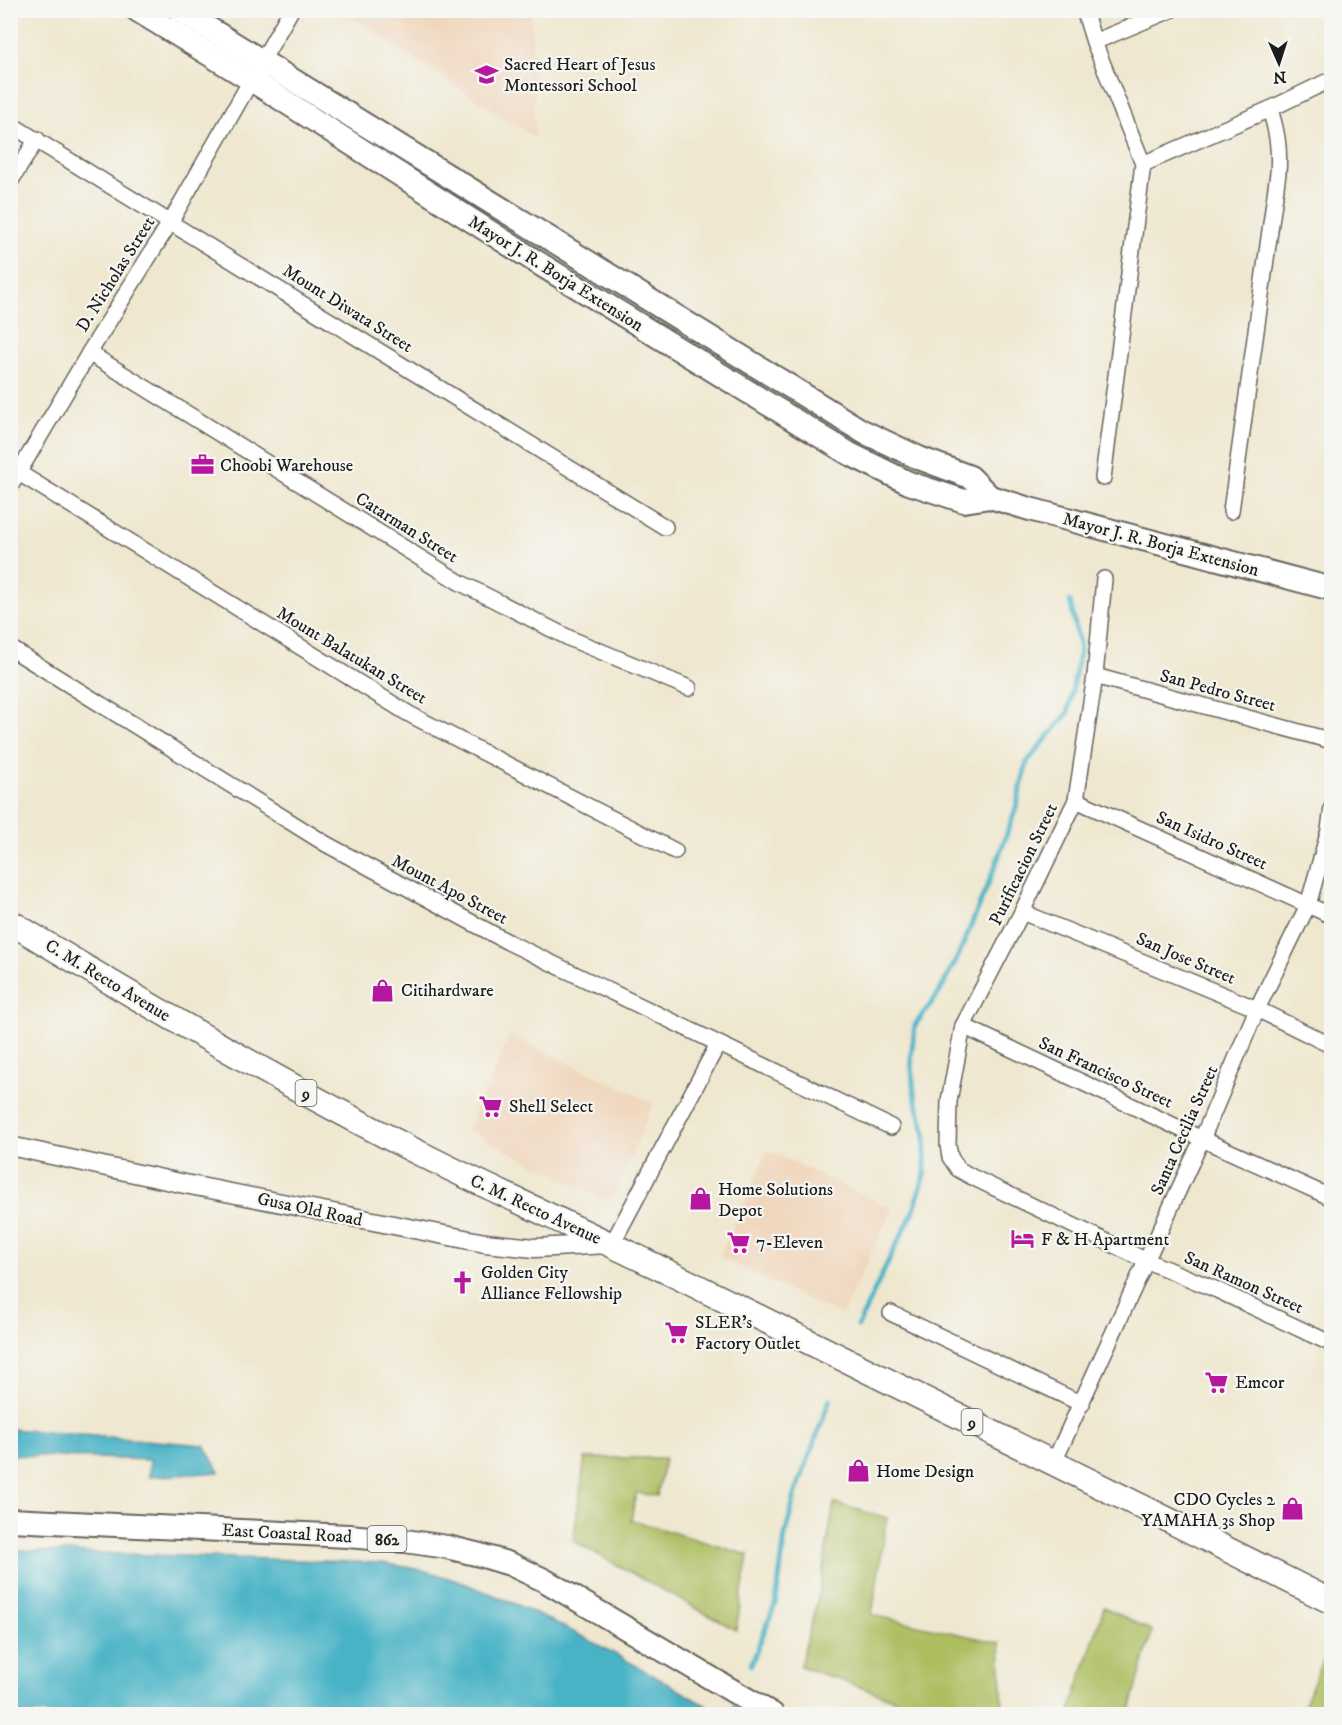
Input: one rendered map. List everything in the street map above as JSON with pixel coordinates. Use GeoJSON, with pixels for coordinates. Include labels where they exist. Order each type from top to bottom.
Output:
{"type":"FeatureCollection","features":[{"type":"Feature","properties":{"kind":"highway","name":"C. M. Recto Avenue"},"geometry":{"type":"LineString","coordinates":[[10,922],[256,1066],[460,1174],[612,1244],[1332,1602]]}},
{"type":"Feature","properties":{"kind":"main road","name":"Mayor J. R. Borja Extension"},"geometry":{"type":"LineString","coordinates":[[137,10],[258,71],[552,240],[862,431],[919,459],[970,477],[1000,499],[1033,510],[1332,589]]}},
{"type":"Feature","properties":{"kind":"main road","name":"Mayor J. R. Borja Extension"},"geometry":{"type":"LineString","coordinates":[[179,10],[258,71],[540,264],[848,453],[909,483],[964,501],[1000,499]]}},
{"type":"Feature","properties":{"kind":"main road"},"geometry":{"type":"LineString","coordinates":[[540,264],[552,240]]}},
{"type":"Feature","properties":{"kind":"main road"},"geometry":{"type":"LineString","coordinates":[[721,375],[735,353]]}},
{"type":"Feature","properties":{"kind":"main road","name":"East Coastal Road"},"geometry":{"type":"LineString","coordinates":[[10,1520],[348,1536],[436,1545],[480,1555],[510,1564],[544,1580],[772,1714]]}},
{"type":"Feature","properties":{"kind":"street","name":"D. Nicholas Street"},"geometry":{"type":"LineString","coordinates":[[10,487],[88,353],[171,221],[291,10]]}},
{"type":"Feature","properties":{"kind":"street"},"geometry":{"type":"LineString","coordinates":[[1084,10],[1094,42],[1143,164],[1103,478]]}},
{"type":"Feature","properties":{"kind":"street"},"geometry":{"type":"LineString","coordinates":[[1094,42],[1171,10]]}},
{"type":"Feature","properties":{"kind":"street"},"geometry":{"type":"LineString","coordinates":[[1143,164],[1270,109],[1332,79]]}},
{"type":"Feature","properties":{"kind":"street"},"geometry":{"type":"LineString","coordinates":[[1231,511],[1278,173],[1278,135],[1270,109]]}},
{"type":"Feature","properties":{"kind":"street","name":"Mount Diwata Street"},"geometry":{"type":"LineString","coordinates":[[10,124],[171,221],[664,527]]}},
{"type":"Feature","properties":{"kind":"street"},"geometry":{"type":"LineString","coordinates":[[10,182],[37,139]]}},
{"type":"Feature","properties":{"kind":"street","name":"Catarman Street"},"geometry":{"type":"LineString","coordinates":[[88,353],[459,582],[571,639],[690,688]]}},
{"type":"Feature","properties":{"kind":"street","name":"Mount Balatukan Street"},"geometry":{"type":"LineString","coordinates":[[19,473],[409,714],[675,851]]}},
{"type":"Feature","properties":{"kind":"street","name":"Purificacion Street"},"geometry":{"type":"LineString","coordinates":[[950,1157],[949,1101],[963,1026],[1076,800],[1095,676],[1104,579]]}},
{"type":"Feature","properties":{"kind":"street","name":"Mount Apo Street"},"geometry":{"type":"LineString","coordinates":[[10,648],[326,844],[508,942],[891,1127]]}},
{"type":"Feature","properties":{"kind":"street","name":"San Pedro Street"},"geometry":{"type":"LineString","coordinates":[[1095,676],[1332,741]]}},
{"type":"Feature","properties":{"kind":"street","name":"San Isidro Street"},"geometry":{"type":"LineString","coordinates":[[1076,800],[1332,916]]}},
{"type":"Feature","properties":{"kind":"street","name":"Santa Cecilia Street"},"geometry":{"type":"LineString","coordinates":[[1054,1462],[1202,1139],[1257,1009],[1308,905],[1329,830],[1332,807]]}},
{"type":"Feature","properties":{"kind":"street","name":"San Jose Street"},"geometry":{"type":"LineString","coordinates":[[1022,912],[1257,1009],[1332,1046]]}},
{"type":"Feature","properties":{"kind":"street","name":"San Francisco Street"},"geometry":{"type":"LineString","coordinates":[[963,1026],[1332,1198]]}},
{"type":"Feature","properties":{"kind":"street"},"geometry":{"type":"LineString","coordinates":[[612,1244],[718,1044]]}},
{"type":"Feature","properties":{"kind":"street","name":"Gusa Old Road"},"geometry":{"type":"LineString","coordinates":[[10,1146],[184,1184],[485,1243],[535,1248],[612,1244]]}},
{"type":"Feature","properties":{"kind":"street","name":"San Ramon Street"},"geometry":{"type":"LineString","coordinates":[[950,1157],[958,1169],[1147,1261],[1218,1290],[1332,1344]]}},
{"type":"Feature","properties":{"kind":"street"},"geometry":{"type":"LineString","coordinates":[[891,1313],[1082,1404]]}},
{"type":"Feature","properties":{"kind":"shaded area","name":"Sacred Heart of Jesus Montessori School"},"geometry":{"type":"Polygon","coordinates":[[[342,11],[532,11],[535,138],[342,11]]]}},
{"type":"Feature","properties":{"kind":"shaded area"},"geometry":{"type":"Polygon","coordinates":[[[510,1035],[654,1103],[610,1203],[467,1130],[510,1035]]]}},
{"type":"Feature","properties":{"kind":"shaded area"},"geometry":{"type":"Polygon","coordinates":[[[768,1150],[892,1209],[842,1316],[719,1257],[768,1150]]]}},
{"type":"Feature","properties":{"kind":"green space"},"geometry":{"type":"Polygon","coordinates":[[[585,1458],[665,1458],[657,1496],[636,1493],[631,1520],[748,1555],[736,1630],[573,1541],[585,1458]]]}},
{"type":"Feature","properties":{"kind":"green space"},"geometry":{"type":"Polygon","coordinates":[[[834,1503],[887,1518],[872,1615],[1000,1643],[1003,1714],[936,1714],[800,1666],[819,1594],[834,1503]]]}},
{"type":"Feature","properties":{"kind":"green space"},"geometry":{"type":"Polygon","coordinates":[[[1104,1607],[1152,1631],[1129,1714],[1069,1714],[1104,1607]]]}},
{"type":"Feature","properties":{"kind":"green space"},"geometry":{"type":"Polygon","coordinates":[[[1328,1651],[1331,1653],[1331,1714],[1299,1714],[1328,1651]]]}},
{"type":"Feature","properties":{"kind":"water"},"geometry":{"type":"Polygon","coordinates":[[[11,1429],[204,1445],[219,1472],[149,1477],[150,1460],[11,1455],[11,1429]]]}},
{"type":"Feature","properties":{"kind":"water"},"geometry":{"type":"Polygon","coordinates":[[[11,1550],[383,1563],[421,1570],[471,1586],[545,1618],[721,1714],[11,1714],[11,1550]]]}},
{"type":"Feature","properties":{"kind":"waterway"},"geometry":{"type":"LineString","coordinates":[[858,1326],[913,1213],[925,1173],[925,1132],[914,1093],[911,1056],[915,1025],[939,993],[960,952],[995,867],[1016,808],[1027,762],[1068,713],[1080,649],[1070,601]]}},
{"type":"Feature","properties":{"kind":"waterway"},"geometry":{"type":"LineString","coordinates":[[751,1665],[776,1602],[785,1536],[795,1495],[830,1399]]}},
{"type":"Feature","properties":{"kind":"waterway"},"geometry":{"type":"LineString","coordinates":[[729,1714],[736,1705]]}},
{"type":"Feature","properties":{"kind":"place","name":"Sacred Heart of Jesus Montessori School"},"geometry":{"type":"Point","coordinates":[486,74]}},
{"type":"Feature","properties":{"kind":"place","name":"Choobi Warehouse"},"geometry":{"type":"Point","coordinates":[202,465]}},
{"type":"Feature","properties":{"kind":"place","name":"Citihardware"},"geometry":{"type":"Point","coordinates":[383,990]}},
{"type":"Feature","properties":{"kind":"place","name":"Shell Select"},"geometry":{"type":"Point","coordinates":[491,1106]}},
{"type":"Feature","properties":{"kind":"place","name":"Home Solutions Depot"},"geometry":{"type":"Point","coordinates":[700,1199]}},
{"type":"Feature","properties":{"kind":"place","name":"F & H Apartment"},"geometry":{"type":"Point","coordinates":[1023,1239]}},
{"type":"Feature","properties":{"kind":"place","name":"7-Eleven"},"geometry":{"type":"Point","coordinates":[738,1242]}},
{"type":"Feature","properties":{"kind":"place","name":"Golden City Alliance Fellowship"},"geometry":{"type":"Point","coordinates":[463,1282]}},
{"type":"Feature","properties":{"kind":"place","name":"SLER’s Factory Outlet"},"geometry":{"type":"Point","coordinates":[677,1332]}},
{"type":"Feature","properties":{"kind":"place","name":"Emcor"},"geometry":{"type":"Point","coordinates":[1217,1382]}},
{"type":"Feature","properties":{"kind":"place","name":"Home Design"},"geometry":{"type":"Point","coordinates":[858,1471]}},
{"type":"Feature","properties":{"kind":"place","name":"CDO Cycles 2 YAMAHA 3s Shop"},"geometry":{"type":"Point","coordinates":[1293,1509]}}]}
